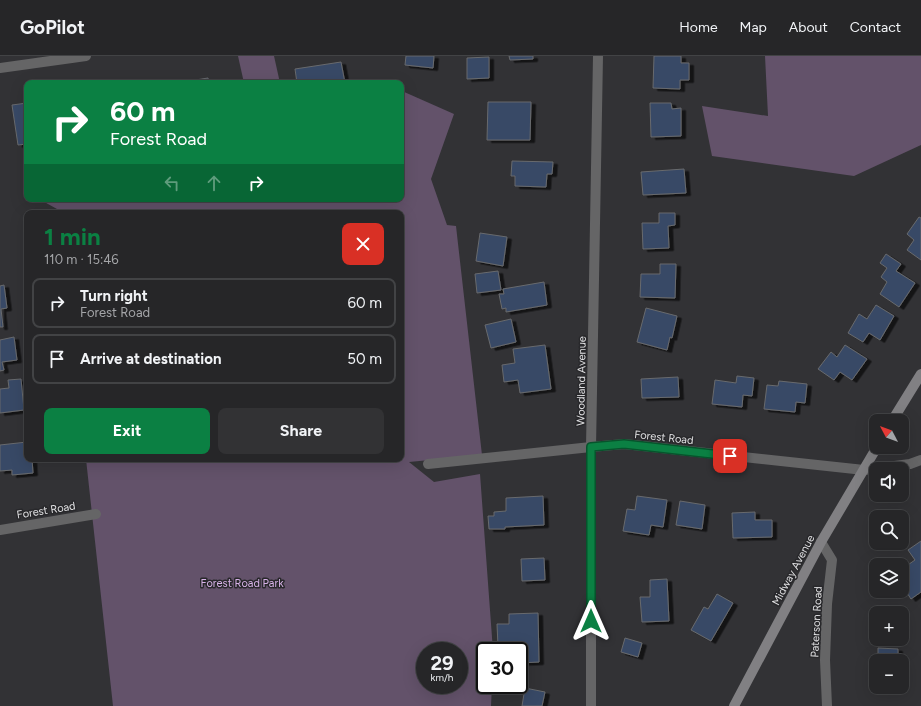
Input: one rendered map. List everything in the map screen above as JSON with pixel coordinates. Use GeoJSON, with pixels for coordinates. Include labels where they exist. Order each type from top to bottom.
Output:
{"type":"FeatureCollection","features":[{"type":"Feature","properties":{"kind":"main road"},"geometry":{"type":"LineString","coordinates":[[896,414],[921,374]]}},
{"type":"Feature","properties":{"kind":"main road","name":"Midway Avenue"},"geometry":{"type":"LineString","coordinates":[[734,706],[822,542],[873,454]]}},
{"type":"Feature","properties":{"kind":"street"},"geometry":{"type":"LineString","coordinates":[[0,68],[86,56]]}},
{"type":"Feature","properties":{"kind":"street","name":"Woodland Avenue"},"geometry":{"type":"LineString","coordinates":[[591,706],[591,447],[598,56]]}},
{"type":"Feature","properties":{"kind":"street","name":"Forest Road"},"geometry":{"type":"LineString","coordinates":[[428,464],[624,444],[864,470],[910,464],[921,460]]}},
{"type":"Feature","properties":{"kind":"street","name":"Forest Road"},"geometry":{"type":"LineString","coordinates":[[0,530],[96,514]]}},
{"type":"Feature","properties":{"kind":"street","name":"Paterson Road"},"geometry":{"type":"LineString","coordinates":[[822,542],[832,560],[827,604],[825,660],[827,706]]}},
{"type":"Feature","properties":{"kind":"green space"},"geometry":{"type":"Polygon","coordinates":[[[238,56],[274,56],[279,80],[243,80],[238,56]]]}},
{"type":"Feature","properties":{"kind":"green space"},"geometry":{"type":"Polygon","coordinates":[[[765,56],[921,56],[921,145],[854,176],[712,156],[702,106],[768,116],[765,56]]]}},
{"type":"Feature","properties":{"kind":"green space","name":"Forest Road Park"},"geometry":{"type":"Polygon","coordinates":[[[404,92],[454,114],[431,179],[447,225],[456,226],[482,455],[409,462],[434,482],[480,474],[492,642],[476,642],[476,694],[492,694],[491,706],[113,706],[86,462],[404,462],[404,210],[57,210],[44,202],[404,202],[404,92]]]}},
{"type":"Feature","properties":{"kind":"building"},"geometry":{"type":"Polygon","coordinates":[[[406,56],[434,56],[433,68],[405,65],[406,56]]]}},
{"type":"Feature","properties":{"kind":"building"},"geometry":{"type":"Polygon","coordinates":[[[509,56],[533,56],[533,59],[510,60],[509,56]]]}},
{"type":"Feature","properties":{"kind":"building"},"geometry":{"type":"Polygon","coordinates":[[[654,56],[681,56],[681,63],[689,63],[689,80],[680,80],[680,89],[653,88],[654,56]]]}},
{"type":"Feature","properties":{"kind":"building"},"geometry":{"type":"Polygon","coordinates":[[[489,57],[489,78],[467,79],[467,58],[489,57]]]}},
{"type":"Feature","properties":{"kind":"building"},"geometry":{"type":"Polygon","coordinates":[[[341,62],[344,80],[297,80],[295,69],[341,62]]]}},
{"type":"Feature","properties":{"kind":"building"},"geometry":{"type":"Polygon","coordinates":[[[208,78],[208,80],[196,80],[208,78]]]}},
{"type":"Feature","properties":{"kind":"building"},"geometry":{"type":"Polygon","coordinates":[[[488,102],[531,102],[530,140],[487,140],[488,102]]]}},
{"type":"Feature","properties":{"kind":"building"},"geometry":{"type":"Polygon","coordinates":[[[24,103],[24,144],[18,145],[12,105],[24,103]]]}},
{"type":"Feature","properties":{"kind":"building"},"geometry":{"type":"Polygon","coordinates":[[[650,103],[671,103],[672,109],[681,108],[681,136],[651,137],[650,103]]]}},
{"type":"Feature","properties":{"kind":"building"},"geometry":{"type":"Polygon","coordinates":[[[512,161],[553,162],[552,174],[547,174],[546,187],[515,186],[515,176],[511,176],[512,161]]]}},
{"type":"Feature","properties":{"kind":"building"},"geometry":{"type":"Polygon","coordinates":[[[684,169],[686,193],[643,195],[641,172],[684,169]]]}},
{"type":"Feature","properties":{"kind":"building"},"geometry":{"type":"Polygon","coordinates":[[[659,213],[675,213],[675,225],[668,226],[669,248],[643,249],[642,223],[659,223],[659,213]]]}},
{"type":"Feature","properties":{"kind":"building"},"geometry":{"type":"Polygon","coordinates":[[[919,217],[921,218],[921,260],[907,250],[914,240],[907,234],[919,217]]]}},
{"type":"Feature","properties":{"kind":"building"},"geometry":{"type":"Polygon","coordinates":[[[480,233],[507,237],[503,266],[476,261],[480,233]]]}},
{"type":"Feature","properties":{"kind":"building"},"geometry":{"type":"Polygon","coordinates":[[[886,254],[901,264],[896,271],[915,283],[899,307],[880,294],[887,282],[881,277],[887,268],[880,263],[886,254]]]}},
{"type":"Feature","properties":{"kind":"building"},"geometry":{"type":"Polygon","coordinates":[[[660,264],[676,264],[675,298],[640,297],[641,274],[660,274],[660,264]]]}},
{"type":"Feature","properties":{"kind":"building"},"geometry":{"type":"Polygon","coordinates":[[[498,271],[501,290],[477,293],[475,274],[498,271]]]}},
{"type":"Feature","properties":{"kind":"building"},"geometry":{"type":"Polygon","coordinates":[[[544,282],[547,305],[506,312],[506,308],[502,309],[499,294],[504,294],[503,289],[544,282]]]}},
{"type":"Feature","properties":{"kind":"building"},"geometry":{"type":"Polygon","coordinates":[[[4,285],[7,308],[1,309],[3,327],[0,327],[0,286],[4,285]]]}},
{"type":"Feature","properties":{"kind":"building"},"geometry":{"type":"Polygon","coordinates":[[[876,305],[894,316],[880,340],[869,333],[863,342],[848,333],[859,314],[867,319],[876,305]]]}},
{"type":"Feature","properties":{"kind":"building"},"geometry":{"type":"Polygon","coordinates":[[[646,308],[677,316],[672,338],[670,337],[667,350],[637,342],[646,308]]]}},
{"type":"Feature","properties":{"kind":"building"},"geometry":{"type":"Polygon","coordinates":[[[511,319],[516,342],[491,348],[485,325],[511,319]]]}},
{"type":"Feature","properties":{"kind":"building"},"geometry":{"type":"Polygon","coordinates":[[[14,337],[17,360],[2,362],[4,370],[0,371],[0,340],[14,337]]]}},
{"type":"Feature","properties":{"kind":"building"},"geometry":{"type":"Polygon","coordinates":[[[545,345],[551,389],[520,393],[518,380],[504,382],[502,365],[515,363],[513,349],[545,345]]]}},
{"type":"Feature","properties":{"kind":"building"},"geometry":{"type":"Polygon","coordinates":[[[845,345],[867,359],[852,380],[840,372],[834,380],[818,369],[831,352],[837,357],[845,345]]]}},
{"type":"Feature","properties":{"kind":"building"},"geometry":{"type":"Polygon","coordinates":[[[737,376],[754,378],[752,396],[743,395],[742,407],[712,404],[715,380],[736,383],[737,376]]]}},
{"type":"Feature","properties":{"kind":"building"},"geometry":{"type":"Polygon","coordinates":[[[678,377],[679,397],[642,398],[641,379],[678,377]]]}},
{"type":"Feature","properties":{"kind":"building"},"geometry":{"type":"Polygon","coordinates":[[[21,379],[24,410],[0,413],[0,389],[9,388],[8,380],[21,379]]]}},
{"type":"Feature","properties":{"kind":"building"},"geometry":{"type":"Polygon","coordinates":[[[779,381],[807,384],[805,403],[796,402],[795,412],[764,409],[767,385],[778,386],[779,381]]]}},
{"type":"Feature","properties":{"kind":"building"},"geometry":{"type":"Polygon","coordinates":[[[24,442],[24,462],[32,462],[33,473],[12,475],[12,470],[0,471],[0,445],[24,442]]]}},
{"type":"Feature","properties":{"kind":"building"},"geometry":{"type":"Polygon","coordinates":[[[543,496],[544,525],[489,529],[488,516],[494,516],[494,512],[506,511],[506,498],[543,496]]]}},
{"type":"Feature","properties":{"kind":"building"},"geometry":{"type":"Polygon","coordinates":[[[637,496],[667,500],[663,527],[651,525],[649,535],[623,531],[627,509],[635,510],[637,496]]]}},
{"type":"Feature","properties":{"kind":"building"},"geometry":{"type":"Polygon","coordinates":[[[680,501],[705,505],[702,529],[676,525],[680,501]]]}},
{"type":"Feature","properties":{"kind":"building"},"geometry":{"type":"Polygon","coordinates":[[[755,512],[755,520],[772,520],[772,537],[733,538],[732,513],[755,512]]]}},
{"type":"Feature","properties":{"kind":"building"},"geometry":{"type":"Polygon","coordinates":[[[921,541],[921,592],[911,599],[909,596],[909,564],[915,560],[908,550],[921,541]]]}},
{"type":"Feature","properties":{"kind":"building"},"geometry":{"type":"Polygon","coordinates":[[[544,558],[545,580],[522,581],[521,559],[544,558]]]}},
{"type":"Feature","properties":{"kind":"building"},"geometry":{"type":"Polygon","coordinates":[[[667,579],[669,621],[642,622],[640,597],[650,597],[650,580],[667,579]]]}},
{"type":"Feature","properties":{"kind":"building"},"geometry":{"type":"Polygon","coordinates":[[[717,594],[733,603],[711,641],[691,630],[704,607],[708,609],[717,594]]]}},
{"type":"Feature","properties":{"kind":"building"},"geometry":{"type":"Polygon","coordinates":[[[538,613],[539,662],[528,663],[528,642],[498,642],[497,624],[509,624],[509,614],[538,613]]]}},
{"type":"Feature","properties":{"kind":"building"},"geometry":{"type":"Polygon","coordinates":[[[625,638],[642,643],[638,657],[621,652],[625,638]]]}},
{"type":"Feature","properties":{"kind":"building"},"geometry":{"type":"Polygon","coordinates":[[[878,648],[898,649],[898,654],[878,654],[878,648]]]}},
{"type":"Feature","properties":{"kind":"building"},"geometry":{"type":"Polygon","coordinates":[[[528,689],[545,692],[542,706],[522,706],[524,694],[528,694],[528,689]]]}},
{"type":"Feature","properties":{"kind":"route"},"geometry":{"type":"LineString","coordinates":[[591,621],[591,447],[624,444],[730,456]]}}]}
